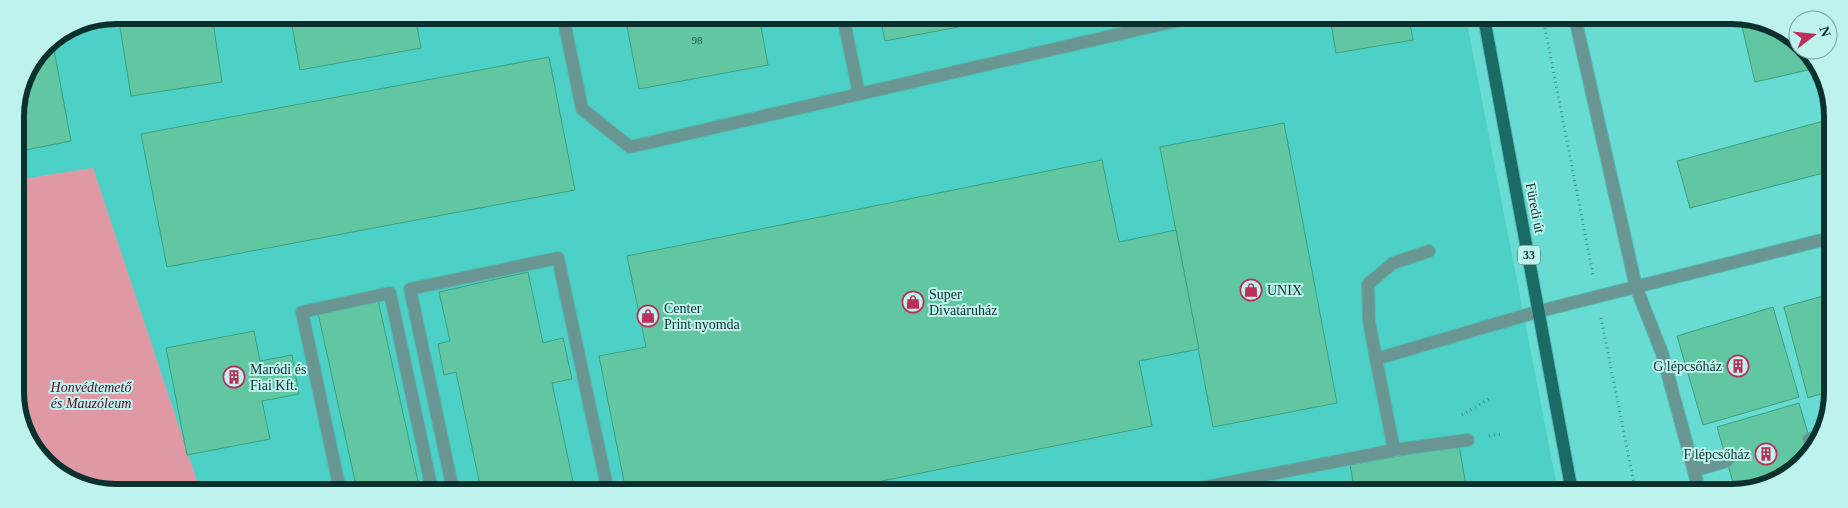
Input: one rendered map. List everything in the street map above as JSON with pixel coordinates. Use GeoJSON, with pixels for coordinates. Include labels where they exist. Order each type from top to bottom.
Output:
{"type":"FeatureCollection","features":[{"type":"Feature","properties":{"kind":"main road","name":"Füredi út"},"geometry":{"type":"LineString","coordinates":[[1485,24],[1540,311],[1571,484]]}},
{"type":"Feature","properties":{"kind":"lane"},"geometry":{"type":"LineString","coordinates":[[565,24],[582,110],[630,146],[859,94],[1148,24]]}},
{"type":"Feature","properties":{"kind":"lane"},"geometry":{"type":"LineString","coordinates":[[846,24],[859,94]]}},
{"type":"Feature","properties":{"kind":"lane"},"geometry":{"type":"LineString","coordinates":[[1575,24],[1636,287],[1662,353],[1698,484]]}},
{"type":"Feature","properties":{"kind":"lane"},"geometry":{"type":"LineString","coordinates":[[1376,359],[1540,311],[1824,240]]}},
{"type":"Feature","properties":{"kind":"lane"},"geometry":{"type":"LineString","coordinates":[[1394,450],[1369,321],[1368,284],[1393,263],[1429,251]]}},
{"type":"Feature","properties":{"kind":"lane"},"geometry":{"type":"LineString","coordinates":[[452,484],[410,289],[558,258],[606,484]]}},
{"type":"Feature","properties":{"kind":"lane"},"geometry":{"type":"LineString","coordinates":[[339,484],[302,312],[390,293],[431,484]]}},
{"type":"Feature","properties":{"kind":"lane"},"geometry":{"type":"LineString","coordinates":[[1221,484],[1394,450],[1468,440]]}},
{"type":"Feature","properties":{"kind":"lane"},"geometry":{"type":"LineString","coordinates":[[1695,470],[1727,461]]}},
{"type":"Feature","properties":{"kind":"path"},"geometry":{"type":"LineString","coordinates":[[1544,24],[1634,484]]}},
{"type":"Feature","properties":{"kind":"path"},"geometry":{"type":"LineString","coordinates":[[1462,415],[1492,397]]}},
{"type":"Feature","properties":{"kind":"shaded area"},"geometry":{"type":"Polygon","coordinates":[[[1467,24],[1556,484],[198,484],[93,168],[24,179],[24,110],[31,81],[39,65],[47,55],[70,36],[92,27],[104,25],[1467,24]]]}},
{"type":"Feature","properties":{"kind":"green space","name":"Honvédtemető és Mauzóleum"},"geometry":{"type":"Polygon","coordinates":[[[93,168],[198,484],[116,484],[86,479],[75,475],[55,461],[36,438],[29,422],[24,392],[24,179],[93,168]]]}},
{"type":"Feature","properties":{"kind":"building"},"geometry":{"type":"Polygon","coordinates":[[[119,24],[213,24],[222,82],[131,96],[119,24]]]}},
{"type":"Feature","properties":{"kind":"building"},"geometry":{"type":"Polygon","coordinates":[[[292,24],[416,24],[421,48],[300,70],[292,24]]]}},
{"type":"Feature","properties":{"kind":"building"},"geometry":{"type":"Polygon","coordinates":[[[627,24],[760,24],[768,65],[639,89],[627,24]]]}},
{"type":"Feature","properties":{"kind":"building"},"geometry":{"type":"Polygon","coordinates":[[[881,24],[974,24],[885,41],[881,24]]]}},
{"type":"Feature","properties":{"kind":"building"},"geometry":{"type":"Polygon","coordinates":[[[1331,24],[1410,24],[1413,40],[1336,53],[1331,24]]]}},
{"type":"Feature","properties":{"kind":"building"},"geometry":{"type":"Polygon","coordinates":[[[1742,25],[1762,29],[1778,36],[1788,43],[1788,60],[1805,60],[1811,69],[1755,82],[1742,25]]]}},
{"type":"Feature","properties":{"kind":"building"},"geometry":{"type":"Polygon","coordinates":[[[54,48],[71,141],[24,150],[24,110],[27,92],[39,65],[54,48]]]}},
{"type":"Feature","properties":{"kind":"building"},"geometry":{"type":"Polygon","coordinates":[[[549,57],[575,190],[167,267],[141,134],[549,57]]]}},
{"type":"Feature","properties":{"kind":"building"},"geometry":{"type":"Polygon","coordinates":[[[1824,121],[1824,173],[1690,208],[1677,161],[1824,121]]]}},
{"type":"Feature","properties":{"kind":"building","name":"UNIX"},"geometry":{"type":"Polygon","coordinates":[[[1284,123],[1337,403],[1213,427],[1160,147],[1284,123]]]}},
{"type":"Feature","properties":{"kind":"building","name":"Super Divatáruház"},"geometry":{"type":"Polygon","coordinates":[[[1102,160],[1119,242],[1176,230],[1199,349],[1139,361],[1152,426],[867,484],[625,484],[599,356],[646,347],[627,256],[1102,160]]]}},
{"type":"Feature","properties":{"kind":"building"},"geometry":{"type":"Polygon","coordinates":[[[528,272],[543,343],[563,338],[572,379],[552,383],[574,484],[480,484],[456,372],[444,375],[438,344],[450,341],[439,292],[528,272]]]}},
{"type":"Feature","properties":{"kind":"building"},"geometry":{"type":"Polygon","coordinates":[[[1824,296],[1824,393],[1808,398],[1784,307],[1824,296]]]}},
{"type":"Feature","properties":{"kind":"building"},"geometry":{"type":"Polygon","coordinates":[[[378,300],[419,484],[356,484],[318,313],[378,300]]]}},
{"type":"Feature","properties":{"kind":"building","name":"G lépcsőház"},"geometry":{"type":"Polygon","coordinates":[[[1773,307],[1799,397],[1703,425],[1677,336],[1773,307]]]}},
{"type":"Feature","properties":{"kind":"building","name":"Maródi és Fiai Kft."},"geometry":{"type":"Polygon","coordinates":[[[254,331],[260,361],[292,355],[299,394],[262,401],[270,439],[187,455],[166,348],[254,331]]]}},
{"type":"Feature","properties":{"kind":"building","name":"F lépcsőház"},"geometry":{"type":"Polygon","coordinates":[[[1799,403],[1810,441],[1793,461],[1773,475],[1756,481],[1733,484],[1717,427],[1799,403]]]}},
{"type":"Feature","properties":{"kind":"building"},"geometry":{"type":"Polygon","coordinates":[[[1459,445],[1466,484],[1354,484],[1350,465],[1459,445]]]}},
{"type":"Feature","properties":{"kind":"place","name":"UNIX"},"geometry":{"type":"Point","coordinates":[1251,290]}},
{"type":"Feature","properties":{"kind":"place","name":"Super Divatáruház"},"geometry":{"type":"Point","coordinates":[913,302]}},
{"type":"Feature","properties":{"kind":"place","name":"Center Print nyomda"},"geometry":{"type":"Point","coordinates":[648,316]}},
{"type":"Feature","properties":{"kind":"place","name":"G lépcsőház"},"geometry":{"type":"Point","coordinates":[1738,366]}},
{"type":"Feature","properties":{"kind":"place","name":"Maródi és Fiai Kft."},"geometry":{"type":"Point","coordinates":[234,377]}},
{"type":"Feature","properties":{"kind":"place","name":"F lépcsőház"},"geometry":{"type":"Point","coordinates":[1766,454]}}]}
